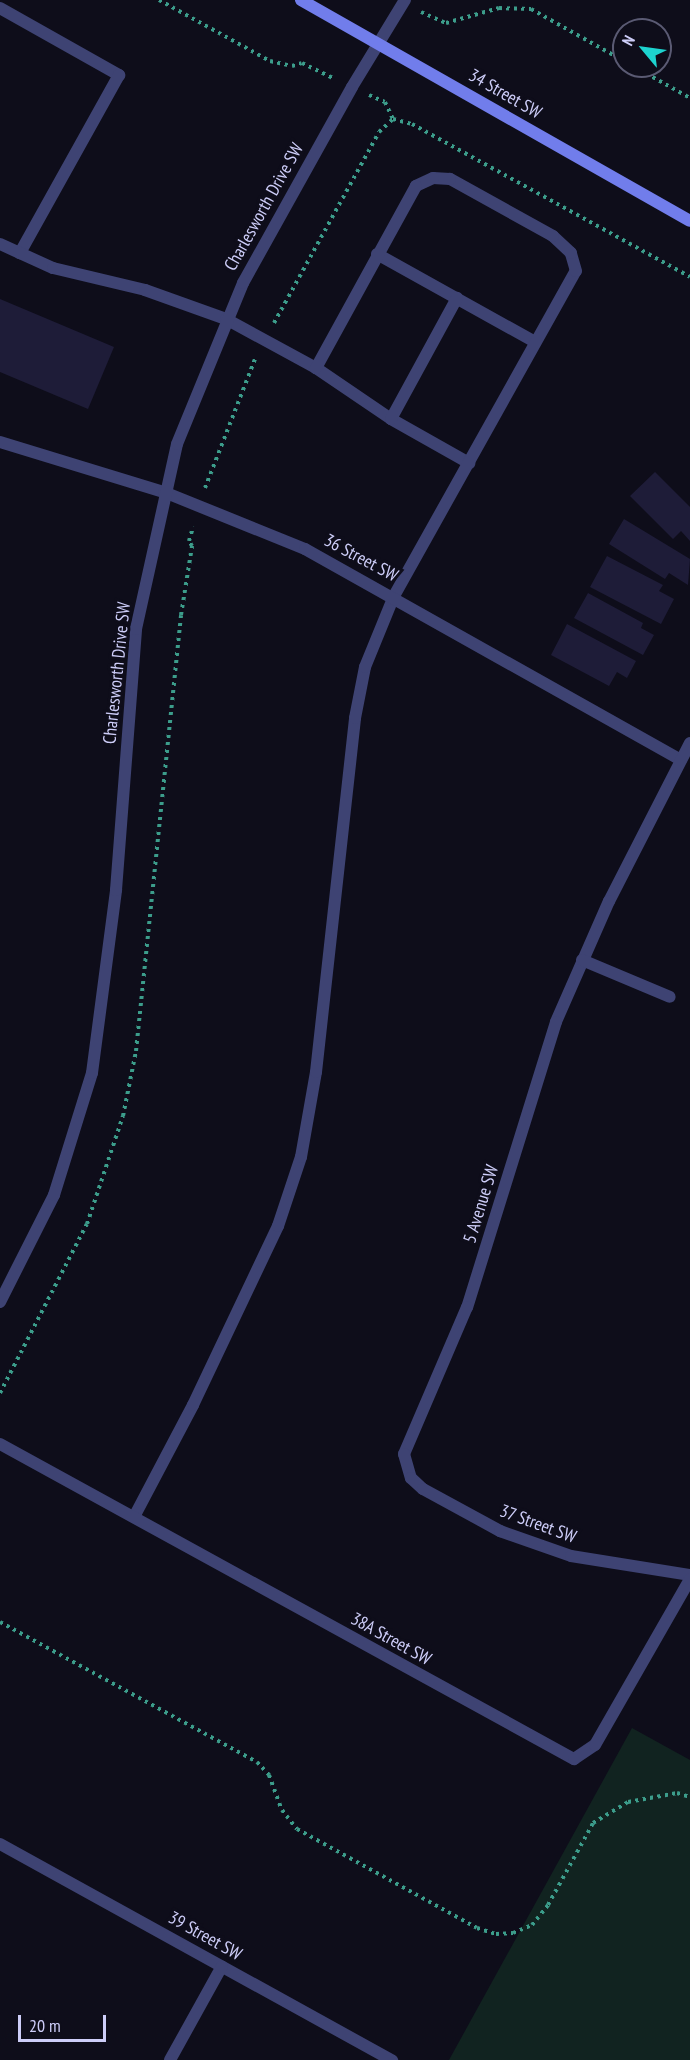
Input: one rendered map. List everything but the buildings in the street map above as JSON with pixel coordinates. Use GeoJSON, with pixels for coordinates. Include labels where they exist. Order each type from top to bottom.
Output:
{"type":"FeatureCollection","features":[{"type":"Feature","properties":{"kind":"main road","name":"34 Street SW"},"geometry":{"type":"LineString","coordinates":[[302,0],[690,221]]}},
{"type":"Feature","properties":{"kind":"street","name":"Charlesworth Drive SW"},"geometry":{"type":"LineString","coordinates":[[0,1302],[54,1195],[92,1073],[116,890],[136,629],[164,492],[180,434],[226,319],[340,107],[381,44],[405,0]]}},
{"type":"Feature","properties":{"kind":"street"},"geometry":{"type":"LineString","coordinates":[[0,8],[119,75],[20,253]]}},
{"type":"Feature","properties":{"kind":"street"},"geometry":{"type":"LineString","coordinates":[[134,1517],[274,1237],[301,1157],[316,1072],[355,718],[365,667],[394,596],[576,271],[571,253],[553,236],[450,179],[433,178],[416,186],[316,368]]}},
{"type":"Feature","properties":{"kind":"street"},"geometry":{"type":"LineString","coordinates":[[0,244],[53,268],[145,290],[226,319],[316,368],[391,419],[469,463]]}},
{"type":"Feature","properties":{"kind":"street"},"geometry":{"type":"LineString","coordinates":[[377,254],[535,342]]}},
{"type":"Feature","properties":{"kind":"street"},"geometry":{"type":"LineString","coordinates":[[391,419],[457,298]]}},
{"type":"Feature","properties":{"kind":"street","name":"36 Street SW"},"geometry":{"type":"LineString","coordinates":[[0,442],[164,492],[305,549],[394,596],[685,763]]}},
{"type":"Feature","properties":{"kind":"street","name":"5 Avenue SW"},"geometry":{"type":"LineString","coordinates":[[404,1454],[467,1307],[556,1022],[582,960],[685,763],[690,743]]}},
{"type":"Feature","properties":{"kind":"street"},"geometry":{"type":"LineString","coordinates":[[582,960],[670,997]]}},
{"type":"Feature","properties":{"kind":"street","name":"38A Street SW"},"geometry":{"type":"LineString","coordinates":[[0,1444],[574,1759],[595,1745],[690,1577]]}},
{"type":"Feature","properties":{"kind":"street","name":"37 Street SW"},"geometry":{"type":"LineString","coordinates":[[404,1454],[411,1478],[423,1489],[500,1531],[581,1558],[690,1577]]}},
{"type":"Feature","properties":{"kind":"street","name":"39 Street SW"},"geometry":{"type":"LineString","coordinates":[[0,1844],[392,2060]]}},
{"type":"Feature","properties":{"kind":"street"},"geometry":{"type":"LineString","coordinates":[[170,2060],[222,1966]]}},
{"type":"Feature","properties":{"kind":"path"},"geometry":{"type":"LineString","coordinates":[[159,0],[270,61],[292,66],[302,63]]}},
{"type":"Feature","properties":{"kind":"path"},"geometry":{"type":"LineString","coordinates":[[446,23],[499,8],[531,9],[612,54]]}},
{"type":"Feature","properties":{"kind":"path"},"geometry":{"type":"LineString","coordinates":[[654,78],[690,98]]}},
{"type":"Feature","properties":{"kind":"path"},"geometry":{"type":"LineString","coordinates":[[385,102],[393,119]]}},
{"type":"Feature","properties":{"kind":"path"},"geometry":{"type":"LineString","coordinates":[[393,119],[412,124],[690,277]]}},
{"type":"Feature","properties":{"kind":"path"},"geometry":{"type":"LineString","coordinates":[[275,321],[379,132],[393,119]]}},
{"type":"Feature","properties":{"kind":"path"},"geometry":{"type":"LineString","coordinates":[[209,477],[252,365]]}},
{"type":"Feature","properties":{"kind":"path"},"geometry":{"type":"LineString","coordinates":[[0,1622],[257,1762],[269,1775],[282,1810],[297,1829],[477,1928],[496,1934],[513,1933],[532,1925],[548,1905],[593,1823],[628,1802],[677,1793],[690,1797]]}},
{"type":"Feature","properties":{"kind":"green space"},"geometry":{"type":"Polygon","coordinates":[[[632,1728],[690,1760],[690,2060],[449,2060],[632,1728]]]}}]}
